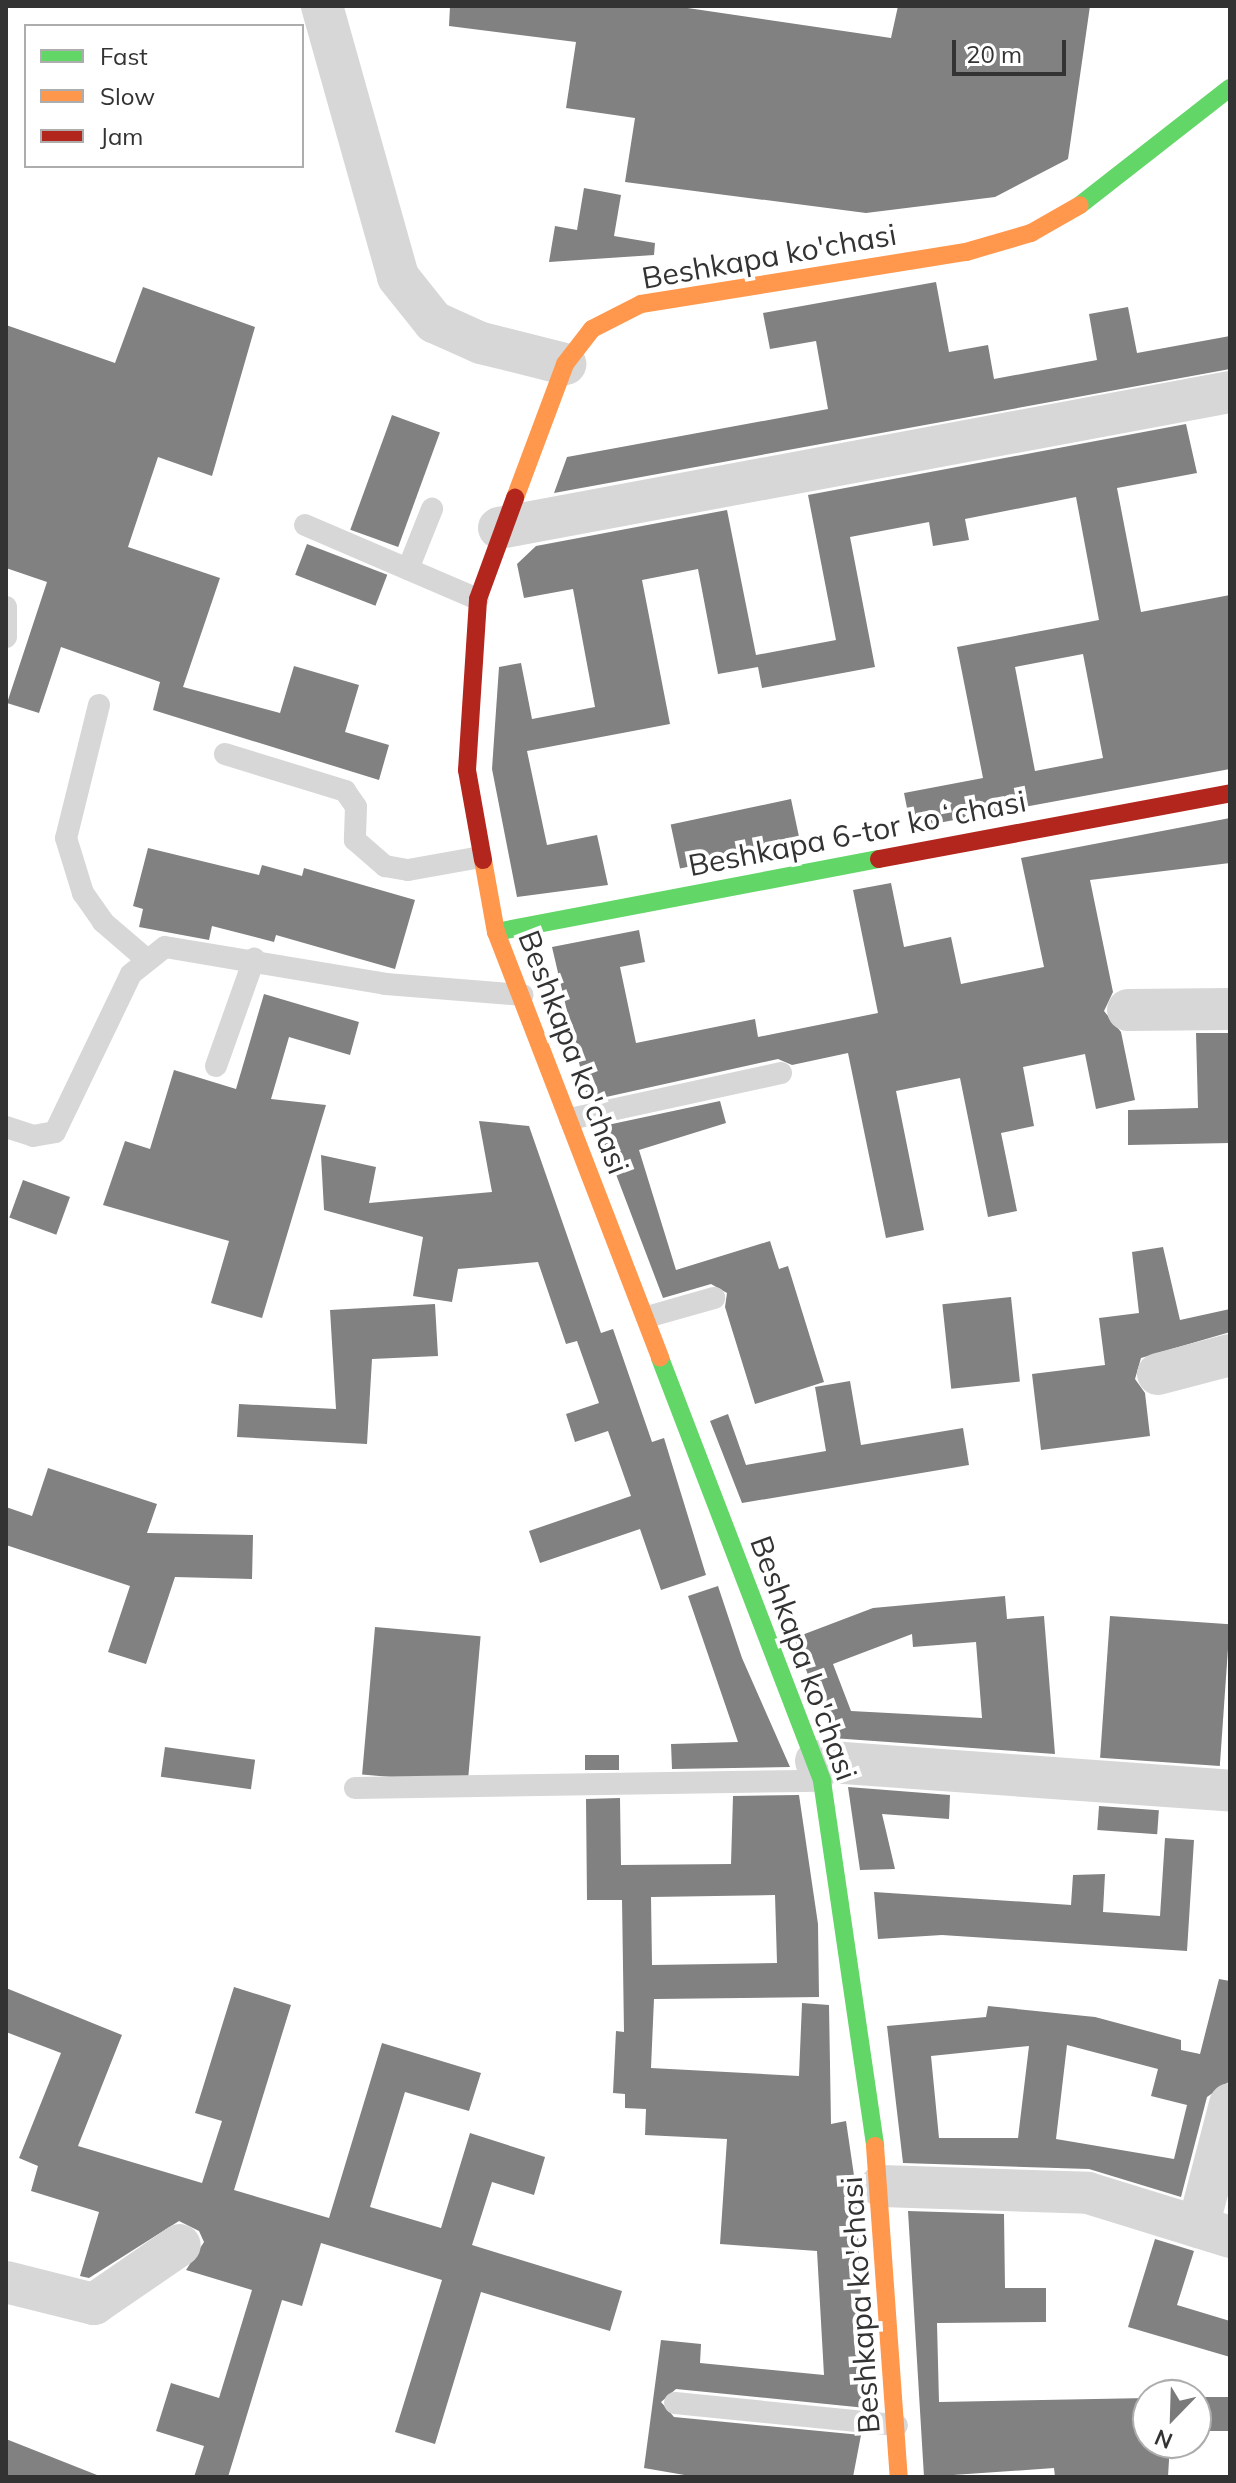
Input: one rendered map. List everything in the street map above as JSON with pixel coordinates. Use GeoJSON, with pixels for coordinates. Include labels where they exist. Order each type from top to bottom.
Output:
{"type":"FeatureCollection","features":[{"type":"Feature","properties":{"kind":"street"},"geometry":{"type":"LineString","coordinates":[[322,6],[398,277],[434,322],[481,343],[565,364]]}},
{"type":"Feature","properties":{"kind":"street","name":"Beshkapa ko'chasi"},"geometry":{"type":"LineString","coordinates":[[899,2477],[881,2186],[819,1771],[647,1317],[496,932],[467,770],[478,599],[499,528],[565,364],[592,329],[641,304],[966,252],[1031,233],[1092,198],[1230,88]]}},
{"type":"Feature","properties":{"kind":"street"},"geometry":{"type":"LineString","coordinates":[[499,528],[1230,392]]}},
{"type":"Feature","properties":{"kind":"street","name":"Beshkapa 6-tor koʻchasi"},"geometry":{"type":"LineString","coordinates":[[496,932],[1230,793]]}},
{"type":"Feature","properties":{"kind":"street"},"geometry":{"type":"LineString","coordinates":[[1128,1010],[1230,1009]]}},
{"type":"Feature","properties":{"kind":"street"},"geometry":{"type":"LineString","coordinates":[[1158,1374],[1230,1355]]}},
{"type":"Feature","properties":{"kind":"street"},"geometry":{"type":"LineString","coordinates":[[819,1771],[1230,1791]]}},
{"type":"Feature","properties":{"kind":"street"},"geometry":{"type":"LineString","coordinates":[[881,2186],[1088,2193],[1214,2232],[1230,2104]]}},
{"type":"Feature","properties":{"kind":"street"},"geometry":{"type":"LineString","coordinates":[[6,2282],[94,2304],[180,2245]]}},
{"type":"Feature","properties":{"kind":"lane"},"geometry":{"type":"LineString","coordinates":[[408,569],[432,509]]}},
{"type":"Feature","properties":{"kind":"lane"},"geometry":{"type":"LineString","coordinates":[[305,525],[478,599]]}},
{"type":"Feature","properties":{"kind":"lane"},"geometry":{"type":"LineString","coordinates":[[6,607],[6,637]]}},
{"type":"Feature","properties":{"kind":"lane"},"geometry":{"type":"LineString","coordinates":[[99,705],[66,838],[83,893],[103,922],[145,958]]}},
{"type":"Feature","properties":{"kind":"lane"},"geometry":{"type":"LineString","coordinates":[[225,754],[345,791],[356,807],[355,840],[385,866],[408,870],[481,857]]}},
{"type":"Feature","properties":{"kind":"lane"},"geometry":{"type":"LineString","coordinates":[[6,1127],[33,1136],[55,1132],[131,974],[145,958],[190,947],[386,984],[523,995]]}},
{"type":"Feature","properties":{"kind":"lane"},"geometry":{"type":"LineString","coordinates":[[216,1066],[254,959]]}},
{"type":"Feature","properties":{"kind":"lane"},"geometry":{"type":"LineString","coordinates":[[570,1119],[781,1073]]}},
{"type":"Feature","properties":{"kind":"lane"},"geometry":{"type":"LineString","coordinates":[[647,1317],[714,1298]]}},
{"type":"Feature","properties":{"kind":"lane"},"geometry":{"type":"LineString","coordinates":[[355,1788],[819,1771]]}},
{"type":"Feature","properties":{"kind":"lane"},"geometry":{"type":"LineString","coordinates":[[675,2403],[897,2425]]}},
{"type":"Feature","properties":{"kind":"building"},"geometry":{"type":"Polygon","coordinates":[[[450,6],[674,6],[891,38],[898,6],[1090,6],[1068,159],[995,197],[866,213],[625,182],[635,118],[566,108],[576,42],[449,26],[450,6]]]}},
{"type":"Feature","properties":{"kind":"building"},"geometry":{"type":"Polygon","coordinates":[[[584,188],[621,195],[614,236],[655,243],[654,255],[549,262],[555,226],[577,230],[584,188]]]}},
{"type":"Feature","properties":{"kind":"building"},"geometry":{"type":"Polygon","coordinates":[[[936,282],[949,352],[988,345],[994,379],[1097,360],[1089,314],[1128,307],[1137,353],[1230,336],[1230,369],[554,493],[567,457],[828,409],[816,341],[770,349],[763,313],[936,282]]]}},
{"type":"Feature","properties":{"kind":"building"},"geometry":{"type":"Polygon","coordinates":[[[143,287],[255,327],[212,476],[158,457],[128,547],[220,578],[183,687],[280,713],[294,666],[359,685],[345,732],[389,745],[379,780],[153,710],[160,682],[61,647],[39,713],[7,703],[47,582],[6,568],[6,325],[115,363],[143,287]]]}},
{"type":"Feature","properties":{"kind":"building"},"geometry":{"type":"Polygon","coordinates":[[[392,415],[440,432],[398,547],[350,530],[392,415]]]}},
{"type":"Feature","properties":{"kind":"building"},"geometry":{"type":"Polygon","coordinates":[[[1186,424],[1197,473],[1117,488],[1141,612],[1230,595],[1230,769],[911,828],[904,793],[983,778],[957,647],[1099,620],[1076,497],[965,519],[969,540],[933,546],[929,522],[850,537],[875,667],[762,688],[758,667],[718,674],[698,569],[642,580],[670,724],[527,751],[547,845],[597,835],[608,885],[517,897],[492,769],[499,667],[521,663],[532,719],[595,707],[573,589],[524,598],[517,564],[536,546],[727,510],[756,655],[836,640],[808,495],[1186,424]],[[1083,654],[1015,667],[1035,771],[1103,758],[1083,654]]]}},
{"type":"Feature","properties":{"kind":"building"},"geometry":{"type":"Polygon","coordinates":[[[307,544],[387,575],[375,606],[295,575],[307,544]]]}},
{"type":"Feature","properties":{"kind":"building"},"geometry":{"type":"Polygon","coordinates":[[[791,799],[800,843],[680,869],[671,825],[791,799]]]}},
{"type":"Feature","properties":{"kind":"building"},"geometry":{"type":"Polygon","coordinates":[[[1230,818],[1230,863],[1090,880],[1113,992],[1104,1011],[1121,1032],[1135,1100],[1096,1109],[1085,1054],[1023,1067],[1034,1126],[1001,1133],[1017,1211],[988,1217],[960,1078],[896,1091],[924,1230],[886,1238],[848,1053],[792,1065],[778,1059],[588,1101],[552,947],[639,930],[645,962],[620,967],[636,1043],[755,1019],[758,1037],[878,1013],[853,890],[891,883],[904,947],[951,937],[961,984],[1044,967],[1021,858],[1230,818]]]}},
{"type":"Feature","properties":{"kind":"building"},"geometry":{"type":"Polygon","coordinates":[[[148,848],[259,875],[262,865],[302,876],[304,868],[415,900],[395,969],[276,935],[274,942],[212,926],[209,940],[139,927],[143,909],[133,906],[148,848]]]}},
{"type":"Feature","properties":{"kind":"building"},"geometry":{"type":"Polygon","coordinates":[[[264,994],[359,1022],[350,1055],[289,1037],[271,1099],[326,1105],[262,1318],[211,1303],[229,1241],[103,1205],[125,1141],[150,1149],[174,1070],[236,1089],[264,994]]]}},
{"type":"Feature","properties":{"kind":"building"},"geometry":{"type":"Polygon","coordinates":[[[1196,1033],[1230,1033],[1230,1143],[1128,1145],[1128,1110],[1198,1108],[1196,1033]]]}},
{"type":"Feature","properties":{"kind":"building"},"geometry":{"type":"Polygon","coordinates":[[[720,1101],[726,1123],[639,1150],[676,1270],[770,1241],[779,1269],[788,1266],[824,1382],[755,1404],[725,1307],[727,1293],[711,1284],[663,1298],[598,1127],[720,1101]]]}},
{"type":"Feature","properties":{"kind":"building"},"geometry":{"type":"Polygon","coordinates":[[[479,1121],[529,1126],[601,1333],[613,1329],[652,1442],[664,1438],[706,1575],[661,1590],[640,1529],[540,1563],[529,1531],[631,1496],[608,1431],[575,1442],[566,1414],[599,1403],[577,1341],[566,1344],[538,1262],[458,1269],[452,1302],[413,1296],[423,1237],[324,1210],[321,1155],[376,1167],[369,1203],[492,1192],[479,1121]]]}},
{"type":"Feature","properties":{"kind":"building"},"geometry":{"type":"Polygon","coordinates":[[[23,1180],[70,1197],[56,1235],[9,1218],[23,1180]]]}},
{"type":"Feature","properties":{"kind":"building"},"geometry":{"type":"Polygon","coordinates":[[[1163,1247],[1180,1320],[1230,1309],[1230,1332],[1141,1358],[1135,1379],[1145,1393],[1150,1436],[1041,1450],[1032,1374],[1105,1365],[1099,1318],[1139,1313],[1132,1252],[1163,1247]]]}},
{"type":"Feature","properties":{"kind":"building"},"geometry":{"type":"Polygon","coordinates":[[[1011,1297],[1020,1382],[951,1389],[942,1304],[1011,1297]]]}},
{"type":"Feature","properties":{"kind":"building"},"geometry":{"type":"Polygon","coordinates":[[[435,1304],[438,1356],[372,1359],[367,1444],[237,1437],[239,1404],[336,1409],[330,1310],[435,1304]]]}},
{"type":"Feature","properties":{"kind":"building"},"geometry":{"type":"Polygon","coordinates":[[[850,1381],[861,1445],[963,1428],[969,1465],[742,1503],[710,1421],[728,1414],[746,1465],[826,1451],[815,1387],[850,1381]]]}},
{"type":"Feature","properties":{"kind":"building"},"geometry":{"type":"Polygon","coordinates":[[[48,1468],[157,1504],[147,1533],[253,1535],[252,1579],[175,1577],[146,1664],[108,1652],[130,1586],[6,1545],[6,1507],[32,1516],[48,1468]]]}},
{"type":"Feature","properties":{"kind":"building"},"geometry":{"type":"Polygon","coordinates":[[[718,1586],[742,1658],[790,1767],[672,1769],[671,1744],[738,1742],[688,1596],[718,1586]]]}},
{"type":"Feature","properties":{"kind":"building"},"geometry":{"type":"Polygon","coordinates":[[[1005,1596],[1007,1619],[1044,1616],[1055,1754],[832,1738],[794,1638],[873,1608],[1005,1596]],[[912,1634],[833,1664],[851,1711],[982,1718],[976,1642],[913,1647],[912,1634]]]}},
{"type":"Feature","properties":{"kind":"building"},"geometry":{"type":"Polygon","coordinates":[[[1110,1616],[1230,1624],[1220,1766],[1100,1758],[1110,1616]]]}},
{"type":"Feature","properties":{"kind":"building"},"geometry":{"type":"Polygon","coordinates":[[[375,1627],[481,1636],[468,1784],[362,1774],[375,1627]]]}},
{"type":"Feature","properties":{"kind":"building"},"geometry":{"type":"Polygon","coordinates":[[[165,1747],[255,1760],[251,1789],[161,1777],[165,1747]]]}},
{"type":"Feature","properties":{"kind":"building"},"geometry":{"type":"Polygon","coordinates":[[[585,1755],[619,1755],[619,1770],[585,1770],[585,1755]]]}},
{"type":"Feature","properties":{"kind":"building"},"geometry":{"type":"Polygon","coordinates":[[[848,1787],[950,1795],[949,1819],[882,1814],[895,1869],[860,1870],[848,1787]]]}},
{"type":"Feature","properties":{"kind":"building"},"geometry":{"type":"Polygon","coordinates":[[[799,1795],[818,1924],[819,1997],[654,1999],[651,2068],[799,2076],[802,2003],[829,2005],[831,2124],[846,2121],[856,2189],[866,2408],[676,2389],[661,2402],[674,2417],[861,2435],[853,2477],[696,2477],[644,2468],[661,2340],[701,2344],[700,2363],[824,2375],[817,2251],[720,2244],[727,2139],[645,2135],[646,2109],[625,2108],[625,2094],[613,2093],[616,2031],[624,2032],[622,1900],[587,1900],[586,1799],[620,1798],[621,1865],[731,1864],[733,1796],[799,1795]],[[775,1895],[651,1897],[652,1965],[777,1963],[775,1895]]]}},
{"type":"Feature","properties":{"kind":"building"},"geometry":{"type":"Polygon","coordinates":[[[1099,1806],[1159,1810],[1157,1834],[1097,1830],[1099,1806]]]}},
{"type":"Feature","properties":{"kind":"building"},"geometry":{"type":"Polygon","coordinates":[[[1165,1838],[1194,1840],[1187,1951],[942,1935],[878,1939],[874,1892],[1071,1905],[1073,1875],[1105,1874],[1103,1912],[1160,1916],[1165,1838]]]}},
{"type":"Feature","properties":{"kind":"building"},"geometry":{"type":"Polygon","coordinates":[[[1219,1979],[1230,1981],[1230,2081],[1207,2097],[1181,2197],[1089,2169],[903,2163],[887,2026],[986,2017],[988,2006],[1095,2017],[1181,2040],[1181,2050],[1200,2054],[1219,1979]],[[1067,2045],[1056,2139],[1174,2159],[1187,2105],[1151,2096],[1158,2069],[1067,2045]],[[1029,2046],[931,2056],[939,2138],[1018,2138],[1029,2046]]]}},
{"type":"Feature","properties":{"kind":"building"},"geometry":{"type":"Polygon","coordinates":[[[234,1987],[291,2005],[234,2190],[329,2218],[382,2043],[481,2073],[469,2111],[405,2092],[370,2207],[441,2228],[470,2133],[545,2157],[534,2195],[492,2182],[472,2245],[622,2291],[610,2331],[481,2292],[435,2444],[395,2432],[442,2280],[321,2243],[302,2306],[282,2300],[228,2477],[194,2477],[204,2446],[156,2431],[171,2383],[219,2398],[252,2290],[186,2270],[204,2242],[199,2231],[179,2221],[89,2278],[80,2276],[99,2212],[31,2191],[38,2166],[19,2158],[61,2053],[6,2032],[6,1988],[122,2035],[78,2146],[202,2183],[222,2121],[195,2113],[234,1987]]]}},
{"type":"Feature","properties":{"kind":"building"},"geometry":{"type":"Polygon","coordinates":[[[908,2211],[1004,2214],[1005,2288],[1046,2288],[1046,2322],[937,2323],[939,2402],[1132,2398],[1132,2459],[1169,2459],[1168,2477],[1055,2477],[1054,2468],[924,2477],[908,2211]]]}},
{"type":"Feature","properties":{"kind":"building"},"geometry":{"type":"Polygon","coordinates":[[[1155,2239],[1194,2251],[1177,2305],[1230,2321],[1230,2357],[1128,2327],[1155,2239]]]}},
{"type":"Feature","properties":{"kind":"building"},"geometry":{"type":"Polygon","coordinates":[[[1212,2397],[1230,2397],[1230,2431],[1212,2431],[1212,2397]]]}},
{"type":"Feature","properties":{"kind":"building"},"geometry":{"type":"Polygon","coordinates":[[[6,2439],[97,2475],[97,2477],[6,2477],[6,2439]]]}},
{"type":"Feature","properties":{"kind":"traffic: fast"},"geometry":{"type":"LineString","coordinates":[[1080,205],[1230,88]]}},
{"type":"Feature","properties":{"kind":"traffic: fast"},"geometry":{"type":"LineString","coordinates":[[496,932],[879,859]]}},
{"type":"Feature","properties":{"kind":"traffic: fast"},"geometry":{"type":"LineString","coordinates":[[660,1358],[822,1781],[875,2146]]}},
{"type":"Feature","properties":{"kind":"traffic: slow"},"geometry":{"type":"LineString","coordinates":[[515,498],[565,364],[592,329],[641,304],[966,252],[1031,233],[1080,205]]}},
{"type":"Feature","properties":{"kind":"traffic: slow"},"geometry":{"type":"LineString","coordinates":[[483,860],[496,932],[660,1358]]}},
{"type":"Feature","properties":{"kind":"traffic: slow"},"geometry":{"type":"LineString","coordinates":[[875,2146],[899,2477]]}},
{"type":"Feature","properties":{"kind":"traffic: jam"},"geometry":{"type":"LineString","coordinates":[[483,860],[467,770],[478,599],[515,498]]}},
{"type":"Feature","properties":{"kind":"traffic: jam"},"geometry":{"type":"LineString","coordinates":[[879,859],[1230,793]]}}]}
